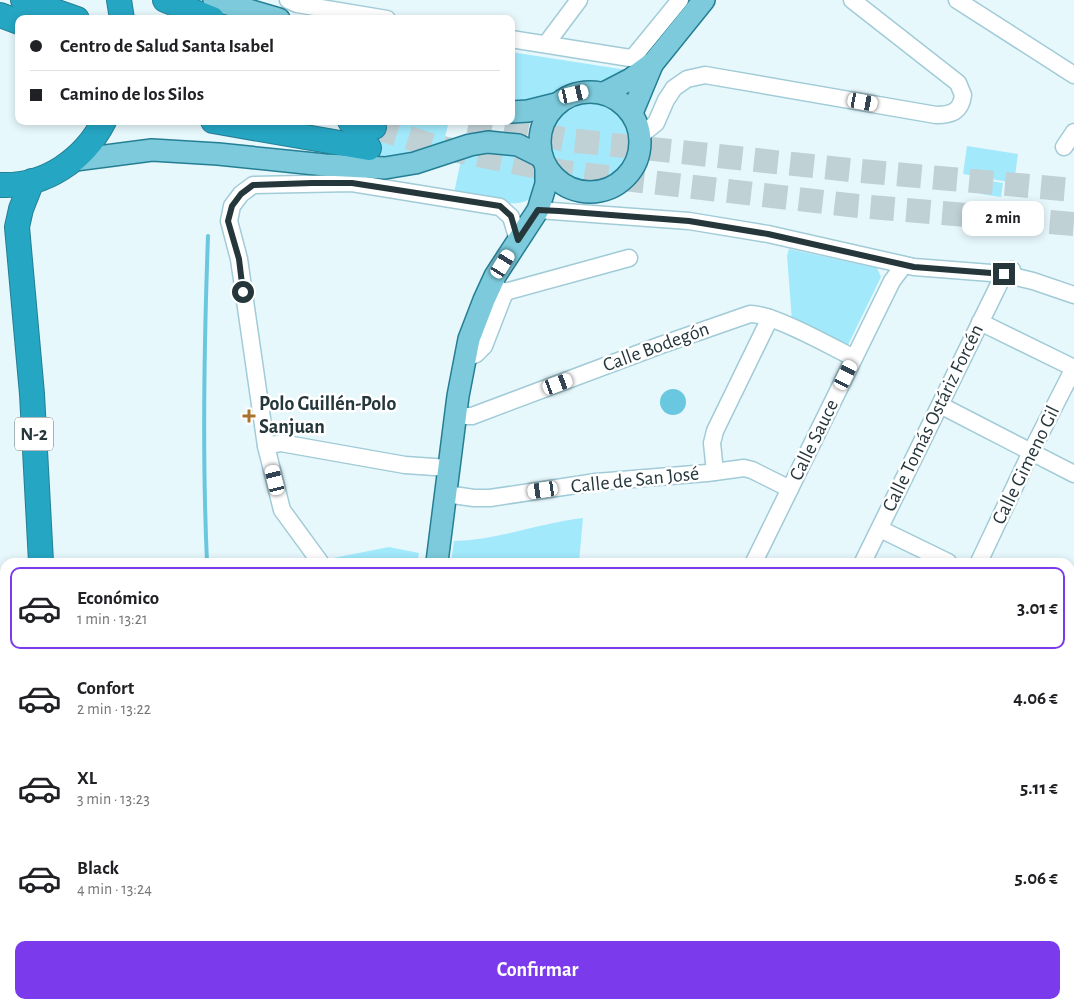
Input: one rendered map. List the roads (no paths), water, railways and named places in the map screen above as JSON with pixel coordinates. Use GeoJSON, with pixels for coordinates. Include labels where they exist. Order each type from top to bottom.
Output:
{"type":"FeatureCollection","features":[{"type":"Feature","properties":{"kind":"highway"},"geometry":{"type":"LineString","coordinates":[[23,0],[66,15]]}},
{"type":"Feature","properties":{"kind":"highway"},"geometry":{"type":"LineString","coordinates":[[165,0],[202,15]]}},
{"type":"Feature","properties":{"kind":"highway"},"geometry":{"type":"LineString","coordinates":[[0,15],[15,21]]}},
{"type":"Feature","properties":{"kind":"highway"},"geometry":{"type":"LineString","coordinates":[[253,125],[372,137],[356,125]]}},
{"type":"Feature","properties":{"kind":"highway"},"geometry":{"type":"LineString","coordinates":[[0,186],[32,182],[75,160],[101,127]]}},
{"type":"Feature","properties":{"kind":"highway","name":"N-2"},"geometry":{"type":"LineString","coordinates":[[32,182],[21,209],[17,227],[33,412],[41,558]]}},
{"type":"Feature","properties":{"kind":"highway"},"geometry":{"type":"LineString","coordinates":[[0,620],[0,751]]}},
{"type":"Feature","properties":{"kind":"main road"},"geometry":{"type":"LineString","coordinates":[[214,0],[259,6],[272,15]]}},
{"type":"Feature","properties":{"kind":"main road"},"geometry":{"type":"LineString","coordinates":[[604,93],[632,79],[654,62],[704,0]]}},
{"type":"Feature","properties":{"kind":"main road"},"geometry":{"type":"LineString","coordinates":[[632,113],[654,62]]}},
{"type":"Feature","properties":{"kind":"main road"},"geometry":{"type":"LineString","coordinates":[[515,112],[528,111],[556,104],[584,91],[604,93],[617,98],[632,113],[640,136],[640,146],[635,164],[623,180],[615,186],[597,192],[577,191],[558,198],[538,210]]}},
{"type":"Feature","properties":{"kind":"main road"},"geometry":{"type":"LineString","coordinates":[[438,558],[464,359],[476,320],[497,288],[518,240],[538,210],[546,184],[544,162],[540,147],[541,128],[556,104]]}},
{"type":"Feature","properties":{"kind":"main road"},"geometry":{"type":"LineString","coordinates":[[75,160],[152,150],[218,154],[325,165],[385,168],[415,163],[470,145],[504,142],[518,145],[544,162],[560,182],[577,191]]}},
{"type":"Feature","properties":{"kind":"street"},"geometry":{"type":"LineString","coordinates":[[288,0],[297,4],[364,15]]}},
{"type":"Feature","properties":{"kind":"street"},"geometry":{"type":"LineString","coordinates":[[546,44],[579,0]]}},
{"type":"Feature","properties":{"kind":"street"},"geometry":{"type":"LineString","coordinates":[[515,40],[630,58],[635,55],[680,0]]}},
{"type":"Feature","properties":{"kind":"street"},"geometry":{"type":"LineString","coordinates":[[640,136],[656,123],[666,100],[674,88],[687,79],[705,75],[936,114],[947,115],[954,113],[960,108],[963,95],[958,83],[852,0]]}},
{"type":"Feature","properties":{"kind":"street"},"geometry":{"type":"LineString","coordinates":[[957,0],[1074,75]]}},
{"type":"Feature","properties":{"kind":"street"},"geometry":{"type":"LineString","coordinates":[[1064,148],[1074,132]]}},
{"type":"Feature","properties":{"kind":"street"},"geometry":{"type":"LineString","coordinates":[[317,558],[282,510],[266,446],[239,259],[228,221],[232,206],[248,187],[258,184],[352,183],[500,206],[511,216],[518,240]]}},
{"type":"Feature","properties":{"kind":"street"},"geometry":{"type":"LineString","coordinates":[[538,210],[689,221],[768,234],[904,265],[1004,274],[1033,281],[1074,295]]}},
{"type":"Feature","properties":{"kind":"street"},"geometry":{"type":"LineString","coordinates":[[497,288],[630,258]]}},
{"type":"Feature","properties":{"kind":"street","name":"Calle Sauce"},"geometry":{"type":"LineString","coordinates":[[756,558],[892,281],[904,265]]}},
{"type":"Feature","properties":{"kind":"street"},"geometry":{"type":"LineString","coordinates":[[1004,274],[1013,270],[1028,270],[1074,285]]}},
{"type":"Feature","properties":{"kind":"street","name":"Calle Tomás Ostáriz Forcén"},"geometry":{"type":"LineString","coordinates":[[865,558],[1004,274]]}},
{"type":"Feature","properties":{"kind":"street","name":"Calle Bodegón"},"geometry":{"type":"LineString","coordinates":[[455,416],[472,416],[748,315],[757,314],[770,318],[854,358]]}},
{"type":"Feature","properties":{"kind":"street"},"geometry":{"type":"LineString","coordinates":[[716,472],[712,443],[715,432],[770,318]]}},
{"type":"Feature","properties":{"kind":"street"},"geometry":{"type":"LineString","coordinates":[[980,322],[1074,368]]}},
{"type":"Feature","properties":{"kind":"street","name":"Calle Gimeno Gil"},"geometry":{"type":"LineString","coordinates":[[981,558],[1031,452],[1074,368]]}},
{"type":"Feature","properties":{"kind":"street"},"geometry":{"type":"LineString","coordinates":[[940,405],[1074,474]]}},
{"type":"Feature","properties":{"kind":"street"},"geometry":{"type":"LineString","coordinates":[[266,446],[281,443],[406,465],[449,468]]}},
{"type":"Feature","properties":{"kind":"street","name":"Calle de San José"},"geometry":{"type":"LineString","coordinates":[[446,494],[490,498],[603,482],[748,468],[790,489]]}},
{"type":"Feature","properties":{"kind":"street"},"geometry":{"type":"LineString","coordinates":[[880,529],[940,558]]}},
{"type":"Feature","properties":{"kind":"waterway"},"geometry":{"type":"LineString","coordinates":[[207,558],[204,399],[208,236]]}},
{"type":"Feature","properties":{"kind":"tunnel"},"geometry":{"type":"LineString","coordinates":[[490,125],[568,140],[850,170],[1074,190]]}},
{"type":"Feature","properties":{"kind":"tunnel"},"geometry":{"type":"LineString","coordinates":[[374,127],[437,147],[564,172],[858,206],[1074,224]]}},
{"type":"Feature","properties":{"kind":"place","name":"Polo Guillén-Polo Sanjuan"},"geometry":{"type":"Point","coordinates":[249,416]}}]}
